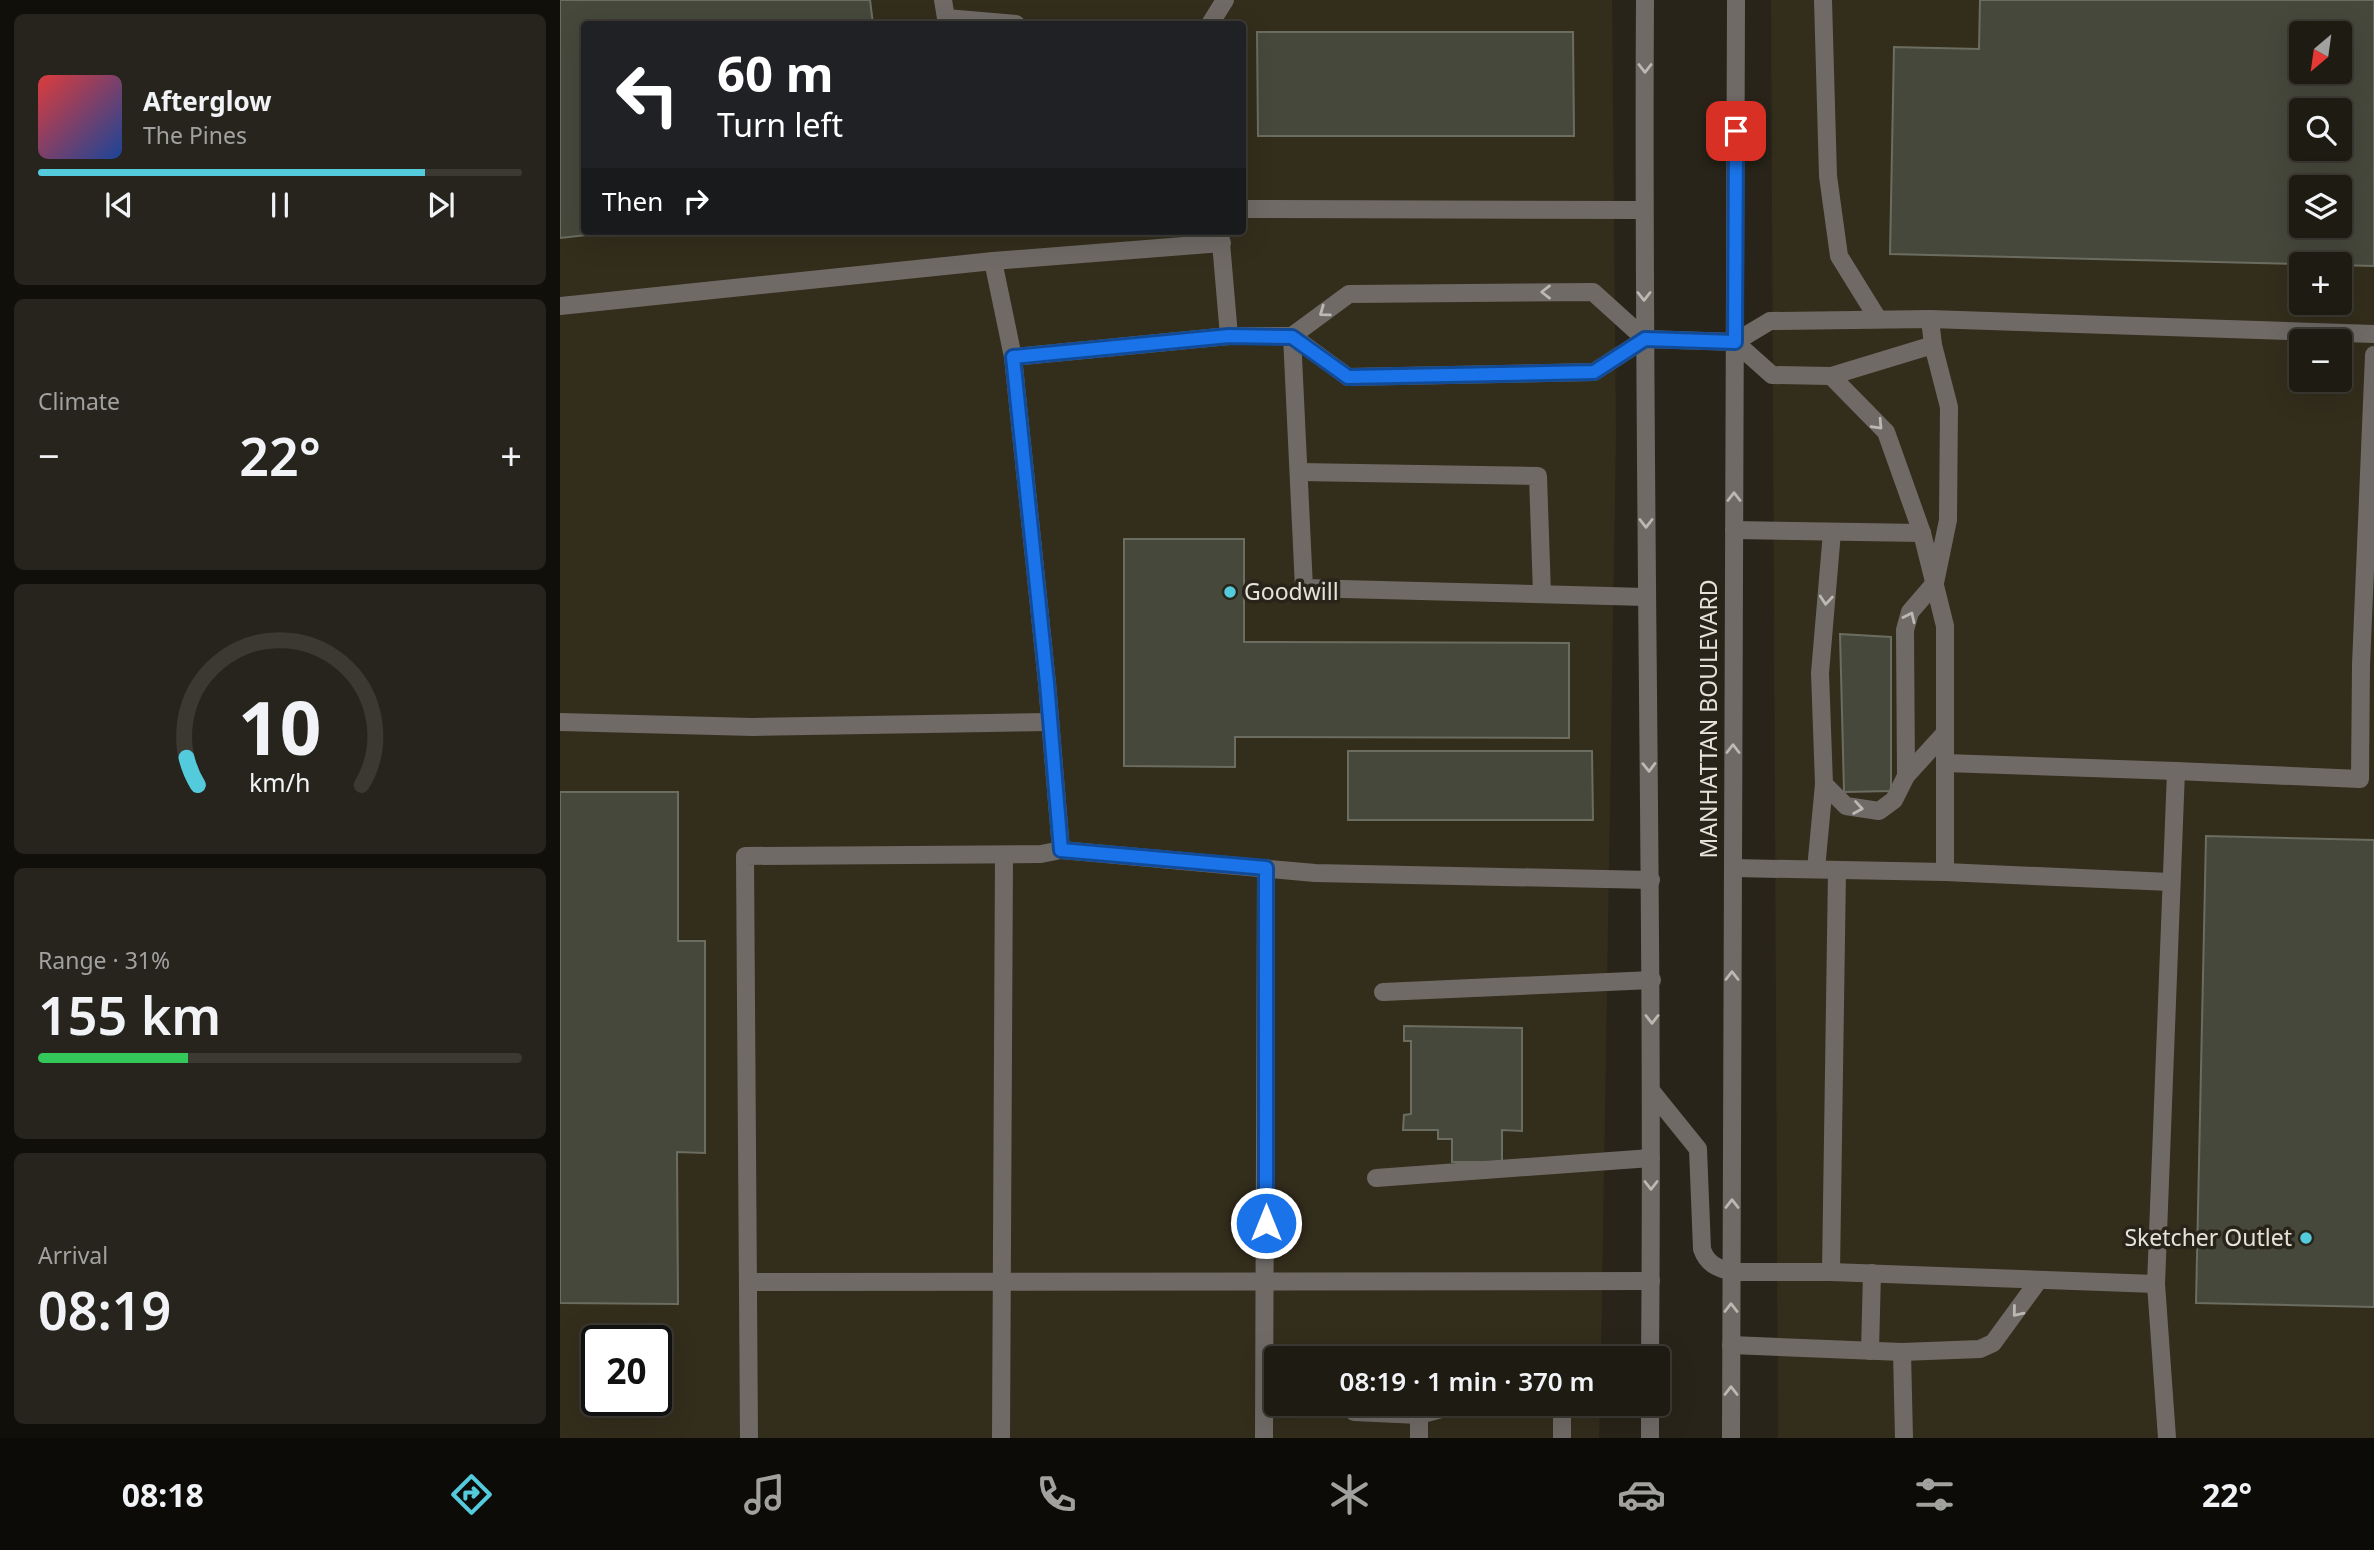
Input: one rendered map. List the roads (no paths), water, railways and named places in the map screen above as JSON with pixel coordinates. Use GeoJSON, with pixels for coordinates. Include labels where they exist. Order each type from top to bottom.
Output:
{"type":"FeatureCollection","features":[{"type":"Feature","properties":{"kind":"street"},"geometry":{"type":"LineString","coordinates":[[943,0],[946,18],[981,21]]}},
{"type":"Feature","properties":{"kind":"street"},"geometry":{"type":"LineString","coordinates":[[1212,21],[1225,0]]}},
{"type":"Feature","properties":{"kind":"street"},"geometry":{"type":"LineString","coordinates":[[1645,0],[1646,597],[1652,980],[1650,1346]]}},
{"type":"Feature","properties":{"kind":"street","name":"MANHATTAN BOULEVARD"},"geometry":{"type":"LineString","coordinates":[[1731,1438],[1736,0]]}},
{"type":"Feature","properties":{"kind":"street"},"geometry":{"type":"LineString","coordinates":[[1823,0],[1828,176],[1839,256],[1878,319]]}},
{"type":"Feature","properties":{"kind":"street"},"geometry":{"type":"LineString","coordinates":[[1246,208],[1644,210]]}},
{"type":"Feature","properties":{"kind":"street"},"geometry":{"type":"LineString","coordinates":[[560,306],[1221,237],[1229,336]]}},
{"type":"Feature","properties":{"kind":"street"},"geometry":{"type":"LineString","coordinates":[[993,261],[1013,357],[1061,850]]}},
{"type":"Feature","properties":{"kind":"street"},"geometry":{"type":"LineString","coordinates":[[1292,337],[1349,294],[1593,292],[1645,339]]}},
{"type":"Feature","properties":{"kind":"street"},"geometry":{"type":"LineString","coordinates":[[1906,776],[1905,630],[1910,612],[1935,583],[1948,520],[1949,407],[1933,345],[1930,319]]}},
{"type":"Feature","properties":{"kind":"street"},"geometry":{"type":"LineString","coordinates":[[1013,357],[1229,336],[1292,337],[1348,377],[1594,372],[1645,339],[1735,342],[1770,321],[1930,319],[2374,334]]}},
{"type":"Feature","properties":{"kind":"street"},"geometry":{"type":"LineString","coordinates":[[1292,337],[1304,588],[1646,597]]}},
{"type":"Feature","properties":{"kind":"street"},"geometry":{"type":"LineString","coordinates":[[1735,342],[1772,375],[1831,376],[1933,345]]}},
{"type":"Feature","properties":{"kind":"street"},"geometry":{"type":"LineString","coordinates":[[1945,763],[2360,779],[2361,665],[2374,355]]}},
{"type":"Feature","properties":{"kind":"street"},"geometry":{"type":"LineString","coordinates":[[1831,376],[1886,432],[1922,533],[1945,626],[1945,872]]}},
{"type":"Feature","properties":{"kind":"street"},"geometry":{"type":"LineString","coordinates":[[1299,472],[1538,477],[1542,594]]}},
{"type":"Feature","properties":{"kind":"street"},"geometry":{"type":"LineString","coordinates":[[1734,530],[1922,533]]}},
{"type":"Feature","properties":{"kind":"street"},"geometry":{"type":"LineString","coordinates":[[1816,870],[1824,784],[1820,673],[1832,532]]}},
{"type":"Feature","properties":{"kind":"street"},"geometry":{"type":"LineString","coordinates":[[560,722],[752,727],[1050,722]]}},
{"type":"Feature","properties":{"kind":"street"},"geometry":{"type":"LineString","coordinates":[[1824,784],[1846,806],[1879,811],[1894,800],[1906,776],[1945,733]]}},
{"type":"Feature","properties":{"kind":"street"},"geometry":{"type":"LineString","coordinates":[[2167,1438],[2156,1284],[2176,771]]}},
{"type":"Feature","properties":{"kind":"street"},"geometry":{"type":"LineString","coordinates":[[749,1438],[745,856],[1004,855],[1041,854],[1061,850],[1315,873],[1651,880]]}},
{"type":"Feature","properties":{"kind":"street"},"geometry":{"type":"LineString","coordinates":[[1001,1438],[1004,855]]}},
{"type":"Feature","properties":{"kind":"street"},"geometry":{"type":"LineString","coordinates":[[1264,1438],[1266,868]]}},
{"type":"Feature","properties":{"kind":"street"},"geometry":{"type":"LineString","coordinates":[[1733,868],[1945,872],[2170,882]]}},
{"type":"Feature","properties":{"kind":"street"},"geometry":{"type":"LineString","coordinates":[[1831,1272],[1837,870]]}},
{"type":"Feature","properties":{"kind":"street"},"geometry":{"type":"LineString","coordinates":[[1383,992],[1652,980]]}},
{"type":"Feature","properties":{"kind":"street"},"geometry":{"type":"LineString","coordinates":[[1652,1093],[1698,1149],[1702,1249],[1705,1259],[1718,1269],[1732,1272],[1872,1273],[2156,1284]]}},
{"type":"Feature","properties":{"kind":"street"},"geometry":{"type":"LineString","coordinates":[[1376,1178],[1651,1158]]}},
{"type":"Feature","properties":{"kind":"street"},"geometry":{"type":"LineString","coordinates":[[1870,1351],[1872,1273]]}},
{"type":"Feature","properties":{"kind":"street"},"geometry":{"type":"LineString","coordinates":[[1731,1345],[1902,1352],[1980,1349],[1993,1343],[2039,1280]]}},
{"type":"Feature","properties":{"kind":"street"},"geometry":{"type":"LineString","coordinates":[[748,1282],[1651,1282]]}},
{"type":"Feature","properties":{"kind":"street"},"geometry":{"type":"LineString","coordinates":[[1902,1352],[1904,1438]]}},
{"type":"Feature","properties":{"kind":"street"},"geometry":{"type":"LineString","coordinates":[[1419,1416],[1419,1438]]}},
{"type":"Feature","properties":{"kind":"street"},"geometry":{"type":"LineString","coordinates":[[1562,1416],[1562,1438]]}},
{"type":"Feature","properties":{"kind":"street"},"geometry":{"type":"LineString","coordinates":[[1650,1416],[1650,1438]]}},
{"type":"Feature","properties":{"kind":"place","name":"Goodwill"},"geometry":{"type":"Point","coordinates":[1230,592]}},
{"type":"Feature","properties":{"kind":"place","name":"Sketcher Outlet"},"geometry":{"type":"Point","coordinates":[2306,1238]}}]}
